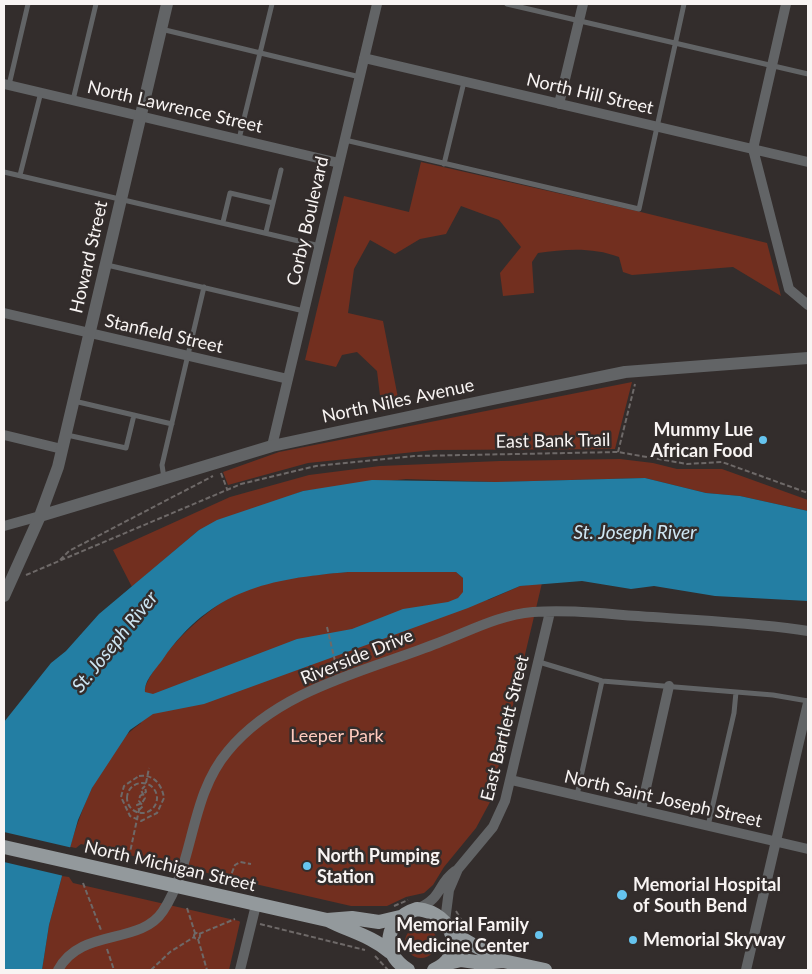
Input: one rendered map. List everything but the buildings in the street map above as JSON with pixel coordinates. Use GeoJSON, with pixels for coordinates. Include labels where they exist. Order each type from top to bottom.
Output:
{"type":"FeatureCollection","features":[{"type":"Feature","properties":{"kind":"main road","name":"North Michigan Street"},"geometry":{"type":"LineString","coordinates":[[4,847],[327,920],[352,918],[380,922],[400,917],[417,909]]}},
{"type":"Feature","properties":{"kind":"main road"},"geometry":{"type":"LineString","coordinates":[[417,909],[433,912],[465,941],[486,950],[503,961]]}},
{"type":"Feature","properties":{"kind":"main road"},"geometry":{"type":"LineString","coordinates":[[399,969],[390,952],[390,934],[400,917]]}},
{"type":"Feature","properties":{"kind":"main road","name":"North Michigan Street"},"geometry":{"type":"LineString","coordinates":[[327,920],[349,932],[377,941],[390,952]]}},
{"type":"Feature","properties":{"kind":"main road"},"geometry":{"type":"LineString","coordinates":[[439,967],[451,948],[448,925]]}},
{"type":"Feature","properties":{"kind":"main road"},"geometry":{"type":"LineString","coordinates":[[439,967],[461,960],[483,963],[503,961],[545,970]]}},
{"type":"Feature","properties":{"kind":"street","name":"Howard Street"},"geometry":{"type":"LineString","coordinates":[[4,596],[40,516],[62,449],[167,4]]}},
{"type":"Feature","properties":{"kind":"street","name":"Corby Boulevard"},"geometry":{"type":"LineString","coordinates":[[272,446],[377,4]]}},
{"type":"Feature","properties":{"kind":"street"},"geometry":{"type":"LineString","coordinates":[[559,104],[583,4]]}},
{"type":"Feature","properties":{"kind":"street"},"geometry":{"type":"LineString","coordinates":[[786,4],[753,149],[789,289],[808,305]]}},
{"type":"Feature","properties":{"kind":"street","name":"North Hill Street"},"geometry":{"type":"LineString","coordinates":[[364,58],[808,162]]}},
{"type":"Feature","properties":{"kind":"street","name":"North Lawrence Street"},"geometry":{"type":"LineString","coordinates":[[6,84],[339,162]]}},
{"type":"Feature","properties":{"kind":"street","name":"Stanfield Street"},"geometry":{"type":"LineString","coordinates":[[4,313],[288,379]]}},
{"type":"Feature","properties":{"kind":"street","name":"North Niles Avenue"},"geometry":{"type":"LineString","coordinates":[[4,526],[272,446],[625,372],[808,358]]}},
{"type":"Feature","properties":{"kind":"street"},"geometry":{"type":"LineString","coordinates":[[4,435],[62,449]]}},
{"type":"Feature","properties":{"kind":"street","name":"Riverside Drive"},"geometry":{"type":"LineString","coordinates":[[58,970],[69,956],[79,948],[103,938],[136,930],[154,921],[162,913],[181,869],[198,809],[215,768],[240,737],[260,721],[297,699],[340,678],[438,643],[483,623],[518,614],[550,612],[808,630]]}},
{"type":"Feature","properties":{"kind":"street","name":"East Bartlett Street"},"geometry":{"type":"LineString","coordinates":[[448,925],[449,890],[458,869],[498,819],[511,780],[550,612]]}},
{"type":"Feature","properties":{"kind":"street"},"geometry":{"type":"LineString","coordinates":[[641,810],[669,686]]}},
{"type":"Feature","properties":{"kind":"street"},"geometry":{"type":"LineString","coordinates":[[746,970],[808,704]]}},
{"type":"Feature","properties":{"kind":"street","name":"North Saint Joseph Street"},"geometry":{"type":"LineString","coordinates":[[511,780],[808,849]]}},
{"type":"Feature","properties":{"kind":"street","name":"East Bartlett Street"},"geometry":{"type":"LineString","coordinates":[[417,909],[433,900],[449,875],[458,869]]}},
{"type":"Feature","properties":{"kind":"street"},"geometry":{"type":"LineString","coordinates":[[240,970],[256,905]]}},
{"type":"Feature","properties":{"kind":"lane"},"geometry":{"type":"LineString","coordinates":[[6,84],[28,4]]}},
{"type":"Feature","properties":{"kind":"lane"},"geometry":{"type":"LineString","coordinates":[[73,100],[96,4]]}},
{"type":"Feature","properties":{"kind":"lane"},"geometry":{"type":"LineString","coordinates":[[239,139],[272,4]]}},
{"type":"Feature","properties":{"kind":"lane"},"geometry":{"type":"LineString","coordinates":[[507,4],[808,74]]}},
{"type":"Feature","properties":{"kind":"lane"},"geometry":{"type":"LineString","coordinates":[[344,140],[639,209],[684,4]]}},
{"type":"Feature","properties":{"kind":"lane"},"geometry":{"type":"LineString","coordinates":[[161,29],[360,78]]}},
{"type":"Feature","properties":{"kind":"lane"},"geometry":{"type":"LineString","coordinates":[[444,164],[465,81]]}},
{"type":"Feature","properties":{"kind":"lane"},"geometry":{"type":"LineString","coordinates":[[20,175],[41,92]]}},
{"type":"Feature","properties":{"kind":"lane"},"geometry":{"type":"LineString","coordinates":[[266,232],[281,170]]}},
{"type":"Feature","properties":{"kind":"lane"},"geometry":{"type":"LineString","coordinates":[[4,172],[320,246]]}},
{"type":"Feature","properties":{"kind":"lane"},"geometry":{"type":"LineString","coordinates":[[223,222],[230,193],[273,203]]}},
{"type":"Feature","properties":{"kind":"lane"},"geometry":{"type":"LineString","coordinates":[[105,264],[304,311]]}},
{"type":"Feature","properties":{"kind":"lane"},"geometry":{"type":"LineString","coordinates":[[164,479],[161,469],[204,287]]}},
{"type":"Feature","properties":{"kind":"lane"},"geometry":{"type":"LineString","coordinates":[[74,401],[172,424]]}},
{"type":"Feature","properties":{"kind":"lane"},"geometry":{"type":"LineString","coordinates":[[65,435],[126,448],[134,415]]}},
{"type":"Feature","properties":{"kind":"lane"},"geometry":{"type":"LineString","coordinates":[[539,662],[602,681],[736,692],[808,704]]}},
{"type":"Feature","properties":{"kind":"lane"},"geometry":{"type":"LineString","coordinates":[[577,796],[602,681]]}},
{"type":"Feature","properties":{"kind":"lane"},"geometry":{"type":"LineString","coordinates":[[708,826],[734,713],[736,692]]}},
{"type":"Feature","properties":{"kind":"path"},"geometry":{"type":"LineString","coordinates":[[618,452],[635,384]]}},
{"type":"Feature","properties":{"kind":"path","name":"East Bank Trail"},"geometry":{"type":"LineString","coordinates":[[58,561],[227,490],[292,470],[414,456],[618,452],[687,464],[722,462],[808,493]]}},
{"type":"Feature","properties":{"kind":"path"},"geometry":{"type":"LineString","coordinates":[[22,577],[58,561],[69,552],[219,471],[227,490]]}},
{"type":"Feature","properties":{"kind":"path"},"geometry":{"type":"LineString","coordinates":[[327,627],[335,661]]}},
{"type":"Feature","properties":{"kind":"path"},"geometry":{"type":"LineString","coordinates":[[128,857],[139,811],[138,805],[145,798],[141,790],[145,785],[149,768]]}},
{"type":"Feature","properties":{"kind":"path"},"geometry":{"type":"LineString","coordinates":[[147,776],[161,787],[164,800],[154,815],[142,821],[137,820],[131,817],[122,804],[121,791],[132,779],[147,776]]}},
{"type":"Feature","properties":{"kind":"path"},"geometry":{"type":"LineString","coordinates":[[136,784],[145,785],[154,791],[156,801],[149,811],[139,811],[133,810],[128,803],[128,794],[136,784]]}},
{"type":"Feature","properties":{"kind":"path"},"geometry":{"type":"LineString","coordinates":[[141,804],[139,798],[143,792]]}},
{"type":"Feature","properties":{"kind":"path"},"geometry":{"type":"LineString","coordinates":[[229,880],[236,864],[240,862],[251,864]]}},
{"type":"Feature","properties":{"kind":"path"},"geometry":{"type":"LineString","coordinates":[[83,883],[114,970]]}},
{"type":"Feature","properties":{"kind":"path"},"geometry":{"type":"LineString","coordinates":[[456,907],[460,919],[470,930]]}},
{"type":"Feature","properties":{"kind":"path"},"geometry":{"type":"LineString","coordinates":[[151,970],[170,952],[194,937],[195,933],[187,908]]}},
{"type":"Feature","properties":{"kind":"path"},"geometry":{"type":"LineString","coordinates":[[195,933],[199,934],[235,919]]}},
{"type":"Feature","properties":{"kind":"path"},"geometry":{"type":"LineString","coordinates":[[258,924],[368,951]]}},
{"type":"Feature","properties":{"kind":"path"},"geometry":{"type":"LineString","coordinates":[[199,934],[198,939],[206,970]]}},
{"type":"Feature","properties":{"kind":"path"},"geometry":{"type":"LineString","coordinates":[[194,937],[198,939]]}},
{"type":"Feature","properties":{"kind":"path"},"geometry":{"type":"LineString","coordinates":[[375,956],[399,969]]}},
{"type":"Feature","properties":{"kind":"green space"},"geometry":{"type":"Polygon","coordinates":[[[421,162],[767,243],[781,296],[733,267],[632,275],[623,272],[619,257],[589,250],[579,250],[538,253],[532,262],[534,293],[503,296],[500,273],[521,247],[499,220],[461,206],[446,234],[420,239],[395,254],[370,240],[354,269],[348,313],[383,321],[400,408],[382,412],[377,371],[357,352],[342,355],[336,367],[305,360],[344,196],[409,212],[421,162]]]}},
{"type":"Feature","properties":{"kind":"green space"},"geometry":{"type":"Polygon","coordinates":[[[632,382],[615,449],[434,450],[308,463],[228,485],[223,472],[279,452],[632,382]]]}},
{"type":"Feature","properties":{"kind":"green space"},"geometry":{"type":"Polygon","coordinates":[[[620,459],[653,463],[677,469],[722,469],[808,500],[808,511],[740,496],[706,493],[645,478],[496,482],[406,479],[303,491],[199,530],[132,587],[113,550],[230,497],[309,475],[380,466],[620,459]]]}},
{"type":"Feature","properties":{"kind":"green space","name":"Leeper Park"},"geometry":{"type":"Polygon","coordinates":[[[348,572],[456,572],[488,600],[520,586],[542,583],[490,802],[476,828],[444,867],[433,885],[424,893],[406,897],[387,906],[351,906],[81,844],[76,848],[70,847],[81,814],[96,779],[116,747],[141,723],[143,694],[153,672],[162,658],[187,630],[230,597],[256,586],[295,577],[348,572]]]}},
{"type":"Feature","properties":{"kind":"green space"},"geometry":{"type":"Polygon","coordinates":[[[62,876],[69,877],[73,883],[239,921],[229,970],[42,970],[49,925],[62,876]]]}},
{"type":"Feature","properties":{"kind":"green space"},"geometry":{"type":"Polygon","coordinates":[[[421,926],[427,927],[432,931],[436,936],[436,948],[432,953],[427,957],[421,958],[415,957],[410,953],[406,948],[405,942],[406,936],[410,931],[415,927],[421,926]]]}},
{"type":"Feature","properties":{"kind":"water","name":"St. Joseph River"},"geometry":{"type":"Polygon","coordinates":[[[645,478],[706,493],[740,496],[808,511],[808,601],[715,596],[654,586],[631,589],[582,581],[520,586],[468,608],[204,704],[153,714],[130,730],[92,788],[78,820],[49,925],[42,970],[4,970],[4,722],[51,663],[66,651],[99,614],[199,530],[217,520],[303,491],[372,480],[496,482],[645,478]],[[348,572],[293,579],[268,584],[244,592],[222,603],[201,617],[182,635],[151,674],[145,692],[153,694],[297,639],[352,629],[403,609],[448,602],[458,598],[463,592],[463,578],[456,572],[348,572]]]}},
{"type":"Feature","properties":{"kind":"pier"},"geometry":{"type":"Polygon","coordinates":[[[4,832],[73,848],[64,876],[4,862],[4,832]]]}},
{"type":"Feature","properties":{"kind":"place","name":"Mummy Lue African Food"},"geometry":{"type":"Point","coordinates":[763,440]}},
{"type":"Feature","properties":{"kind":"place","name":"North Pumping Station"},"geometry":{"type":"Point","coordinates":[307,866]}},
{"type":"Feature","properties":{"kind":"place","name":"Memorial Hospital of South Bend"},"geometry":{"type":"Point","coordinates":[622,895]}},
{"type":"Feature","properties":{"kind":"place","name":"Memorial Family Medicine Center"},"geometry":{"type":"Point","coordinates":[539,935]}},
{"type":"Feature","properties":{"kind":"place","name":"Memorial Skyway"},"geometry":{"type":"Point","coordinates":[633,940]}}]}
